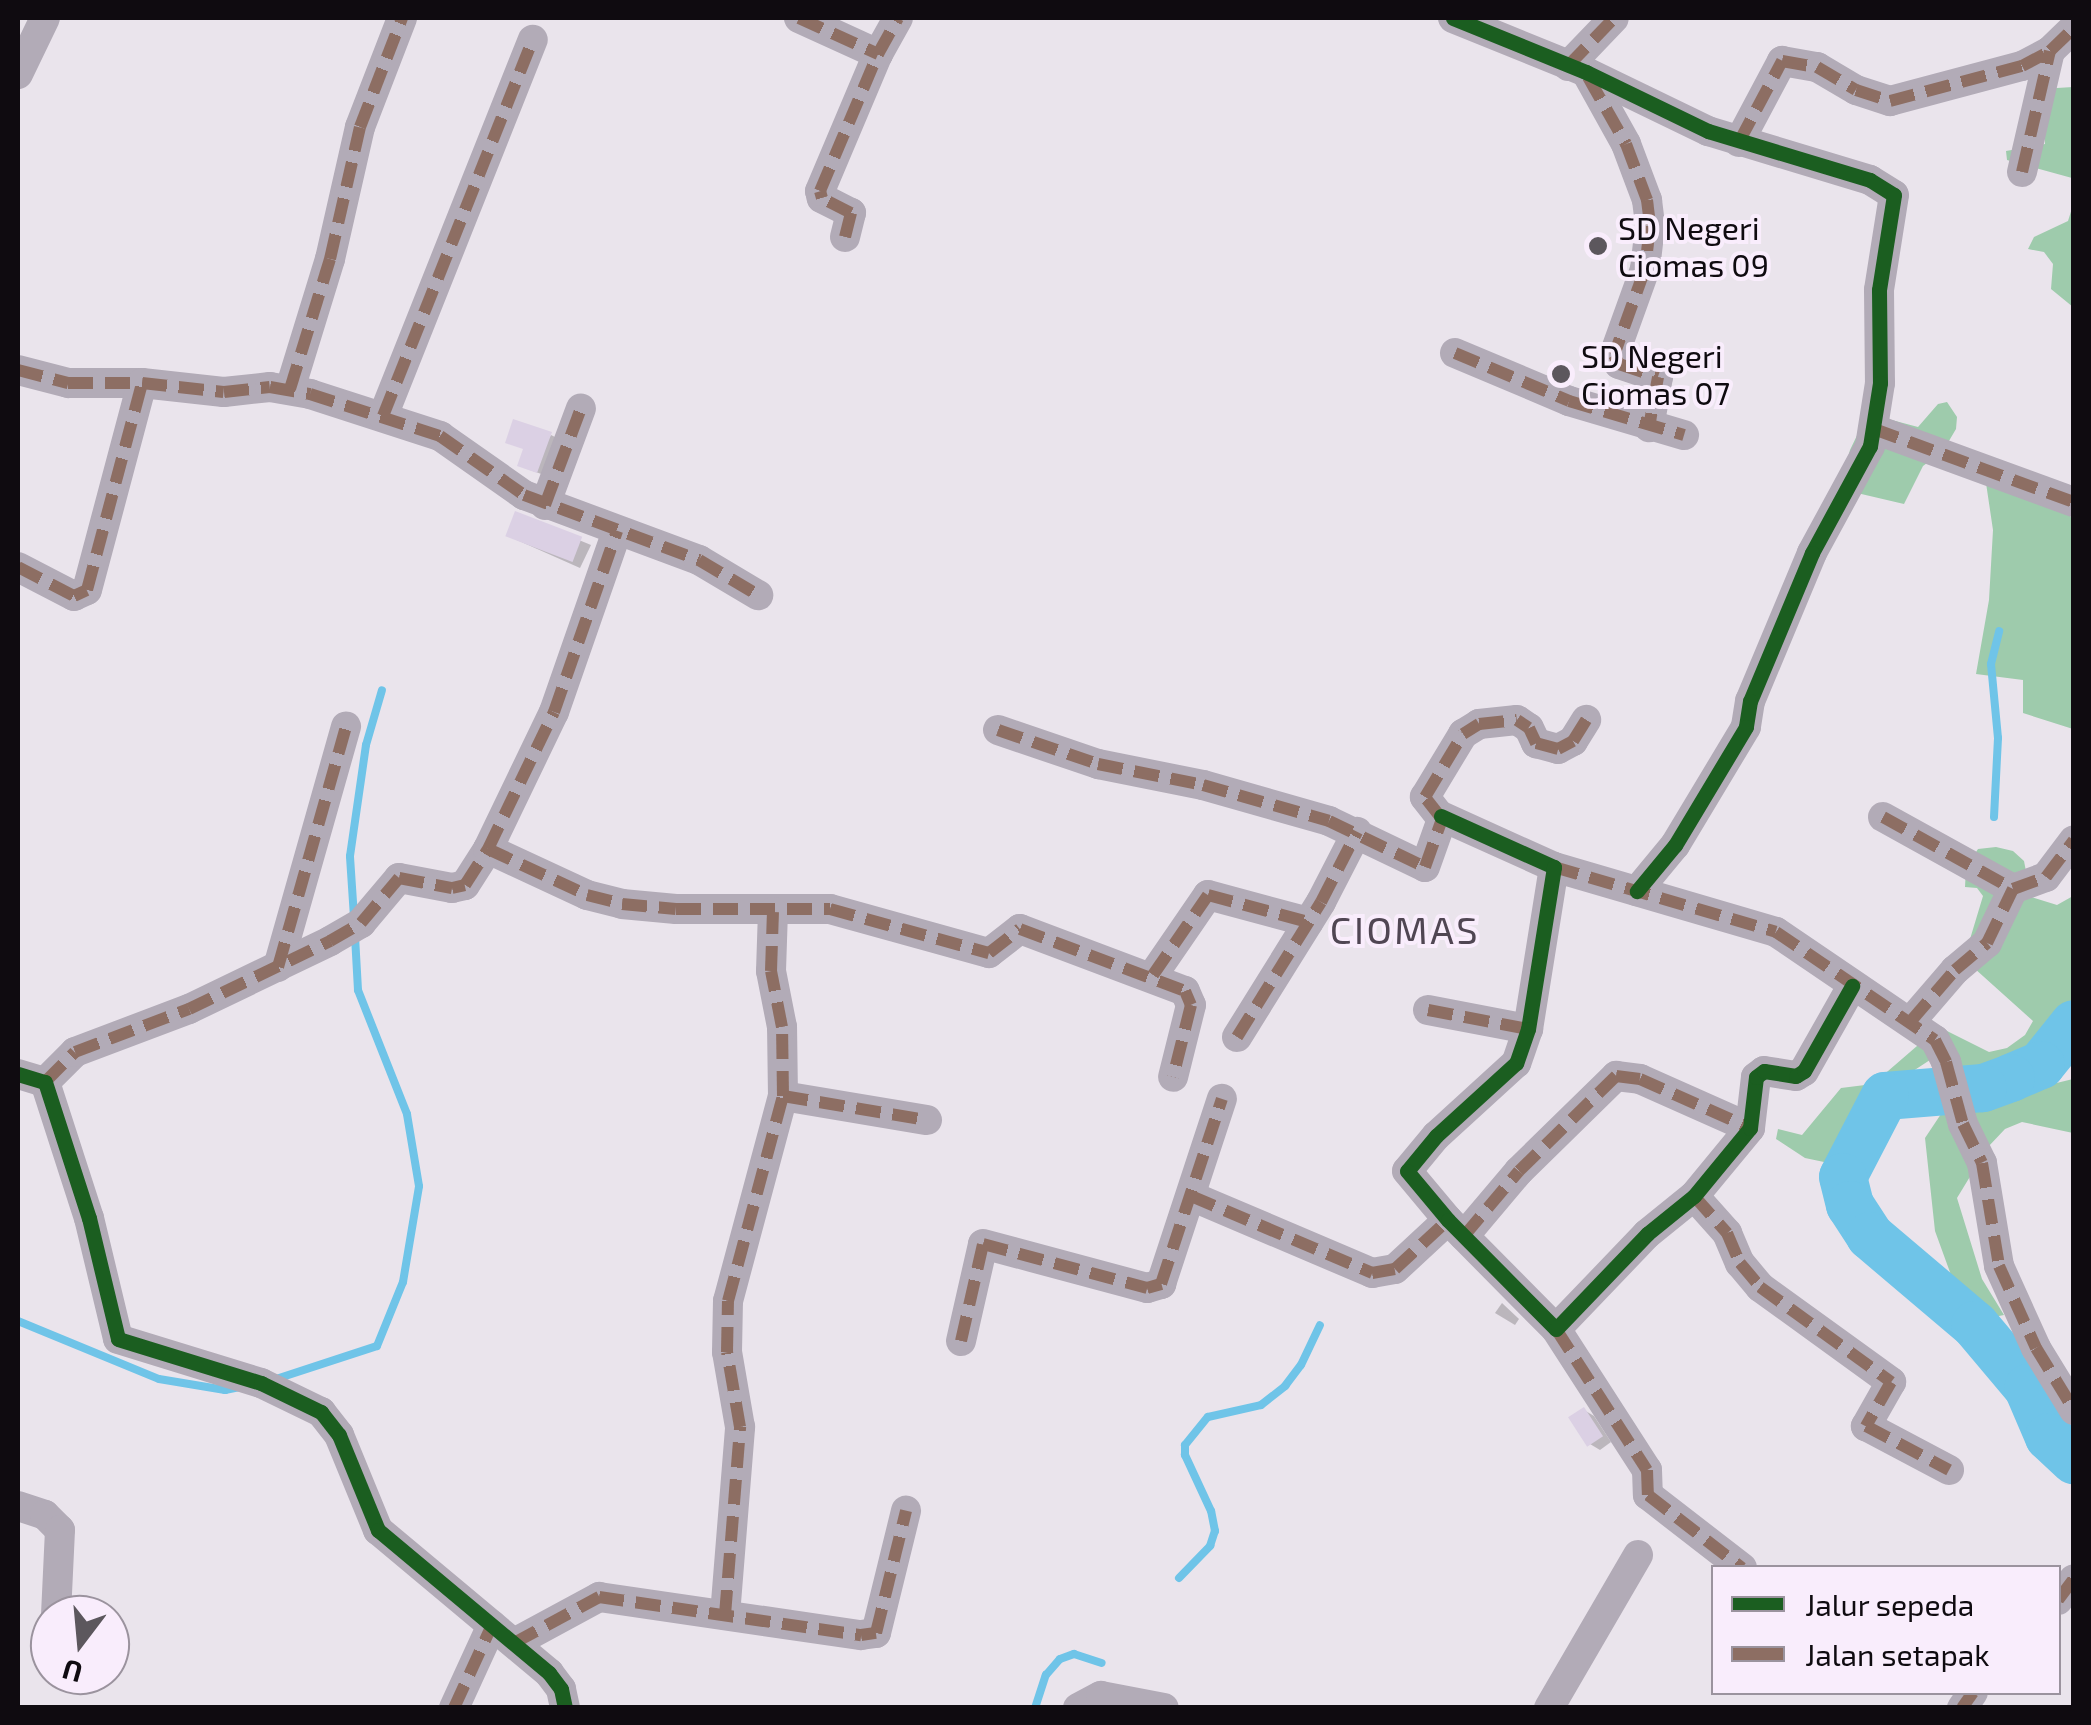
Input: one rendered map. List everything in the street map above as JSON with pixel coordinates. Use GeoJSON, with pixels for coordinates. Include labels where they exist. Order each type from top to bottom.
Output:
{"type":"FeatureCollection","features":[{"type":"Feature","properties":{"kind":"street"},"geometry":{"type":"LineString","coordinates":[[18,74],[45,18]]}},
{"type":"Feature","properties":{"kind":"street"},"geometry":{"type":"LineString","coordinates":[[290,389],[330,260],[360,127],[402,18]]}},
{"type":"Feature","properties":{"kind":"street"},"geometry":{"type":"LineString","coordinates":[[799,18],[878,54]]}},
{"type":"Feature","properties":{"kind":"street"},"geometry":{"type":"LineString","coordinates":[[846,237],[851,213],[822,198],[820,191],[878,54],[898,18]]}},
{"type":"Feature","properties":{"kind":"street"},"geometry":{"type":"LineString","coordinates":[[1453,18],[1740,142],[1870,180],[1894,196],[1879,290],[1880,382],[1870,446],[1812,553],[1750,701],[1746,727],[1675,845],[1636,891]]}},
{"type":"Feature","properties":{"kind":"street"},"geometry":{"type":"LineString","coordinates":[[1577,69],[1614,18]]}},
{"type":"Feature","properties":{"kind":"street"},"geometry":{"type":"LineString","coordinates":[[1740,142],[1782,61],[1817,67],[1875,98],[1890,101],[1992,77],[2050,51],[2074,28]]}},
{"type":"Feature","properties":{"kind":"street"},"geometry":{"type":"LineString","coordinates":[[383,416],[532,40]]}},
{"type":"Feature","properties":{"kind":"street"},"geometry":{"type":"LineString","coordinates":[[2022,172],[2050,51]]}},
{"type":"Feature","properties":{"kind":"street"},"geometry":{"type":"LineString","coordinates":[[1577,69],[1626,144],[1647,200],[1650,226],[1646,269],[1614,355],[1619,364],[1658,377],[1649,427]]}},
{"type":"Feature","properties":{"kind":"street"},"geometry":{"type":"LineString","coordinates":[[1454,353],[1649,427],[1684,435]]}},
{"type":"Feature","properties":{"kind":"street"},"geometry":{"type":"LineString","coordinates":[[18,370],[68,384],[142,383],[224,392],[290,389],[383,416],[450,441],[504,482],[545,505],[699,560],[758,595]]}},
{"type":"Feature","properties":{"kind":"street"},"geometry":{"type":"LineString","coordinates":[[18,567],[74,596],[87,590],[142,383]]}},
{"type":"Feature","properties":{"kind":"street"},"geometry":{"type":"LineString","coordinates":[[545,505],[581,408]]}},
{"type":"Feature","properties":{"kind":"street"},"geometry":{"type":"LineString","coordinates":[[1874,429],[2074,502]]}},
{"type":"Feature","properties":{"kind":"street"},"geometry":{"type":"LineString","coordinates":[[566,1708],[557,1681],[378,1530],[339,1435],[322,1412],[261,1383],[118,1339],[89,1218],[31,1078],[75,1052],[189,1009],[330,941],[362,923],[399,878],[452,888],[465,885],[488,849],[554,712],[617,532]]}},
{"type":"Feature","properties":{"kind":"street"},"geometry":{"type":"LineString","coordinates":[[1586,720],[1573,740],[1558,749],[1536,743],[1529,728],[1516,720],[1471,728],[1425,796],[1441,816],[1554,866],[1776,932],[1934,1040],[1988,1183],[1999,1266],[2036,1348],[2074,1410]]}},
{"type":"Feature","properties":{"kind":"street"},"geometry":{"type":"LineString","coordinates":[[278,966],[346,726]]}},
{"type":"Feature","properties":{"kind":"street"},"geometry":{"type":"LineString","coordinates":[[998,730],[1098,764],[1204,785],[1357,832],[1426,867],[1441,816]]}},
{"type":"Feature","properties":{"kind":"street"},"geometry":{"type":"LineString","coordinates":[[1883,817],[2013,889]]}},
{"type":"Feature","properties":{"kind":"street"},"geometry":{"type":"LineString","coordinates":[[1237,1036],[1308,922],[1357,832]]}},
{"type":"Feature","properties":{"kind":"street"},"geometry":{"type":"LineString","coordinates":[[1911,1021],[1954,970],[1987,943],[2013,889],[2046,877],[2074,840]]}},
{"type":"Feature","properties":{"kind":"street"},"geometry":{"type":"LineString","coordinates":[[488,849],[587,894],[622,904],[773,912],[830,909],[985,952],[1020,929],[1153,975],[1190,998],[1173,1077]]}},
{"type":"Feature","properties":{"kind":"street"},"geometry":{"type":"LineString","coordinates":[[1554,866],[1528,1029],[1516,1063],[1436,1136],[1407,1171],[1456,1228],[1556,1329],[1647,1470],[1648,1495],[1738,1565]]}},
{"type":"Feature","properties":{"kind":"street"},"geometry":{"type":"LineString","coordinates":[[1153,975],[1208,894],[1308,922]]}},
{"type":"Feature","properties":{"kind":"street"},"geometry":{"type":"LineString","coordinates":[[726,1615],[740,1428],[727,1352],[728,1301],[783,1096],[782,1027],[771,971],[773,912]]}},
{"type":"Feature","properties":{"kind":"street"},"geometry":{"type":"LineString","coordinates":[[1556,1329],[1647,1234],[1694,1196],[1750,1128],[1756,1077],[1764,1071],[1796,1076],[1804,1071],[1852,986]]}},
{"type":"Feature","properties":{"kind":"street"},"geometry":{"type":"LineString","coordinates":[[1428,1010],[1528,1029]]}},
{"type":"Feature","properties":{"kind":"street"},"geometry":{"type":"LineString","coordinates":[[1191,1196],[1372,1273],[1396,1270],[1456,1228],[1616,1076],[1640,1079],[1750,1128]]}},
{"type":"Feature","properties":{"kind":"street"},"geometry":{"type":"LineString","coordinates":[[783,1096],[927,1120]]}},
{"type":"Feature","properties":{"kind":"street"},"geometry":{"type":"LineString","coordinates":[[961,1341],[983,1244],[1155,1288],[1164,1278],[1222,1099]]}},
{"type":"Feature","properties":{"kind":"street"},"geometry":{"type":"LineString","coordinates":[[1694,1196],[1727,1234],[1740,1263],[1760,1287],[1891,1382],[1866,1426],[1949,1470]]}},
{"type":"Feature","properties":{"kind":"street"},"geometry":{"type":"LineString","coordinates":[[18,1506],[46,1515],[60,1530],[57,1595]]}},
{"type":"Feature","properties":{"kind":"street"},"geometry":{"type":"LineString","coordinates":[[454,1708],[503,1634],[599,1597],[876,1634],[906,1511]]}},
{"type":"Feature","properties":{"kind":"street"},"geometry":{"type":"LineString","coordinates":[[1549,1708],[1638,1554]]}},
{"type":"Feature","properties":{"kind":"street"},"geometry":{"type":"LineString","coordinates":[[1078,1708],[1100,1696],[1164,1708]]}},
{"type":"Feature","properties":{"kind":"green space"},"geometry":{"type":"Polygon","coordinates":[[[2073,87],[2073,188],[2072,178],[2007,160],[2006,151],[2045,144],[2041,89],[2073,87]]]}},
{"type":"Feature","properties":{"kind":"green space"},"geometry":{"type":"Polygon","coordinates":[[[2073,205],[2074,307],[2051,289],[2053,264],[2044,252],[2028,249],[2034,237],[2068,221],[2073,205]]]}},
{"type":"Feature","properties":{"kind":"green space"},"geometry":{"type":"Polygon","coordinates":[[[1947,402],[1957,417],[1956,429],[1943,451],[1923,466],[1904,504],[1840,489],[1850,450],[1862,425],[1873,415],[1918,427],[1938,404],[1947,402]]]}},
{"type":"Feature","properties":{"kind":"green space"},"geometry":{"type":"Polygon","coordinates":[[[1986,483],[2061,500],[2073,521],[2073,729],[2023,713],[2023,680],[1976,674],[1989,600],[1993,530],[1986,483]]]}},
{"type":"Feature","properties":{"kind":"green space"},"geometry":{"type":"Polygon","coordinates":[[[1996,847],[2013,851],[2024,861],[2031,897],[2057,905],[2073,896],[2073,1010],[2043,1044],[1984,1078],[1967,1080],[1950,1060],[1933,1058],[1881,1092],[1838,1175],[1824,1162],[1805,1158],[1776,1139],[1778,1129],[1802,1135],[1841,1088],[1873,1084],[1939,1027],[1989,1052],[2007,1048],[2025,1035],[2033,1021],[1964,959],[1983,896],[1977,888],[1965,887],[1966,868],[1978,849],[1996,847]]]}},
{"type":"Feature","properties":{"kind":"green space"},"geometry":{"type":"Polygon","coordinates":[[[2073,1079],[2073,1133],[2022,1122],[2005,1129],[1988,1147],[1957,1198],[1982,1279],[2004,1315],[1989,1318],[1974,1311],[1955,1286],[1935,1231],[1925,1138],[1943,1111],[2073,1079]]]}},
{"type":"Feature","properties":{"kind":"building"},"geometry":{"type":"Polygon","coordinates":[[[513,419],[552,432],[537,473],[517,466],[523,449],[505,443],[513,419]]]}},
{"type":"Feature","properties":{"kind":"building"},"geometry":{"type":"Polygon","coordinates":[[[515,511],[582,537],[573,562],[505,536],[515,511]]]}},
{"type":"Feature","properties":{"kind":"building"},"geometry":{"type":"Polygon","coordinates":[[[1584,1407],[1603,1436],[1587,1447],[1568,1417],[1584,1407]]]}},
{"type":"Feature","properties":{"kind":"waterway"},"geometry":{"type":"LineString","coordinates":[[1994,817],[1998,738],[1991,664],[1999,631]]}},
{"type":"Feature","properties":{"kind":"waterway"},"geometry":{"type":"LineString","coordinates":[[354,917],[350,856],[366,745],[382,690]]}},
{"type":"Feature","properties":{"kind":"waterway"},"geometry":{"type":"LineString","coordinates":[[273,1380],[377,1346],[403,1282],[419,1186],[407,1114],[358,990],[355,936]]}},
{"type":"Feature","properties":{"kind":"waterway"},"geometry":{"type":"LineString","coordinates":[[2074,1024],[2041,1065],[2011,1078],[1983,1088],[1885,1096],[1843,1177],[1850,1205],[1870,1236],[1975,1325],[2028,1388],[2049,1437],[2074,1460]]}},
{"type":"Feature","properties":{"kind":"waterway"},"geometry":{"type":"LineString","coordinates":[[18,1321],[159,1379],[225,1390],[240,1387]]}},
{"type":"Feature","properties":{"kind":"waterway"},"geometry":{"type":"LineString","coordinates":[[1179,1578],[1210,1546],[1215,1531],[1211,1511],[1185,1455],[1185,1445],[1208,1417],[1261,1405],[1285,1386],[1301,1365],[1320,1325]]}},
{"type":"Feature","properties":{"kind":"waterway"},"geometry":{"type":"LineString","coordinates":[[1035,1708],[1046,1675],[1060,1659],[1074,1654],[1102,1663]]}},
{"type":"Feature","properties":{"kind":"marked path"},"geometry":{"type":"LineString","coordinates":[[290,389],[330,259],[360,127],[402,18]]}},
{"type":"Feature","properties":{"kind":"marked path"},"geometry":{"type":"LineString","coordinates":[[799,18],[878,54]]}},
{"type":"Feature","properties":{"kind":"marked path"},"geometry":{"type":"LineString","coordinates":[[845,237],[851,213],[822,198],[820,191],[878,54],[898,18]]}},
{"type":"Feature","properties":{"kind":"marked path"},"geometry":{"type":"LineString","coordinates":[[1568,66],[1614,18]]}},
{"type":"Feature","properties":{"kind":"marked path"},"geometry":{"type":"LineString","coordinates":[[1739,142],[1782,61],[1817,67],[1856,90],[1890,101],[2022,66],[2050,51],[2074,28]]}},
{"type":"Feature","properties":{"kind":"marked path"},"geometry":{"type":"LineString","coordinates":[[383,416],[533,40]]}},
{"type":"Feature","properties":{"kind":"marked path"},"geometry":{"type":"LineString","coordinates":[[2022,172],[2050,51]]}},
{"type":"Feature","properties":{"kind":"marked path"},"geometry":{"type":"LineString","coordinates":[[1588,77],[1626,144],[1647,200],[1650,226],[1645,269],[1614,355],[1619,364],[1658,377],[1649,427]]}},
{"type":"Feature","properties":{"kind":"marked path"},"geometry":{"type":"LineString","coordinates":[[1455,353],[1569,401],[1684,435]]}},
{"type":"Feature","properties":{"kind":"marked path"},"geometry":{"type":"LineString","coordinates":[[18,370],[68,383],[142,383],[224,392],[270,387],[310,394],[440,436],[524,495],[699,560],[758,595]]}},
{"type":"Feature","properties":{"kind":"marked path"},"geometry":{"type":"LineString","coordinates":[[18,567],[74,596],[87,590],[142,383]]}},
{"type":"Feature","properties":{"kind":"marked path"},"geometry":{"type":"LineString","coordinates":[[545,505],[581,408]]}},
{"type":"Feature","properties":{"kind":"marked path"},"geometry":{"type":"LineString","coordinates":[[1874,429],[2074,502]]}},
{"type":"Feature","properties":{"kind":"marked path"},"geometry":{"type":"LineString","coordinates":[[45,1082],[75,1052],[189,1009],[330,941],[361,923],[399,878],[452,888],[465,885],[488,849],[554,712],[617,531]]}},
{"type":"Feature","properties":{"kind":"marked path"},"geometry":{"type":"LineString","coordinates":[[998,730],[1098,764],[1203,785],[1329,821],[1425,867],[1442,819],[1425,797],[1463,734],[1479,724],[1517,720],[1529,728],[1536,743],[1558,749],[1573,741],[1586,720]]}},
{"type":"Feature","properties":{"kind":"marked path"},"geometry":{"type":"LineString","coordinates":[[278,967],[346,726]]}},
{"type":"Feature","properties":{"kind":"marked path"},"geometry":{"type":"LineString","coordinates":[[1883,817],[2013,889]]}},
{"type":"Feature","properties":{"kind":"marked path"},"geometry":{"type":"LineString","coordinates":[[1237,1037],[1321,902],[1357,832]]}},
{"type":"Feature","properties":{"kind":"marked path"},"geometry":{"type":"LineString","coordinates":[[1911,1021],[1955,970],[1987,943],[2013,889],[2046,877],[2074,840]]}},
{"type":"Feature","properties":{"kind":"marked path"},"geometry":{"type":"LineString","coordinates":[[488,849],[587,895],[622,904],[676,909],[830,909],[989,953],[1020,929],[1185,991],[1191,1005],[1173,1077]]}},
{"type":"Feature","properties":{"kind":"marked path"},"geometry":{"type":"LineString","coordinates":[[1554,867],[1776,932],[1935,1040],[1946,1062],[1963,1124],[1982,1163],[1999,1266],[2036,1348],[2074,1410]]}},
{"type":"Feature","properties":{"kind":"marked path"},"geometry":{"type":"LineString","coordinates":[[1153,975],[1208,895],[1308,922]]}},
{"type":"Feature","properties":{"kind":"marked path"},"geometry":{"type":"LineString","coordinates":[[725,1615],[740,1427],[727,1352],[728,1301],[783,1096],[782,1027],[771,971],[773,912]]}},
{"type":"Feature","properties":{"kind":"marked path"},"geometry":{"type":"LineString","coordinates":[[1428,1010],[1528,1029]]}},
{"type":"Feature","properties":{"kind":"marked path"},"geometry":{"type":"LineString","coordinates":[[1464,1236],[1519,1171],[1616,1076],[1640,1079],[1750,1128]]}},
{"type":"Feature","properties":{"kind":"marked path"},"geometry":{"type":"LineString","coordinates":[[783,1096],[927,1120]]}},
{"type":"Feature","properties":{"kind":"marked path"},"geometry":{"type":"LineString","coordinates":[[961,1341],[983,1244],[1147,1288],[1161,1284],[1222,1099]]}},
{"type":"Feature","properties":{"kind":"marked path"},"geometry":{"type":"LineString","coordinates":[[1191,1196],[1372,1273],[1395,1269],[1448,1220]]}},
{"type":"Feature","properties":{"kind":"marked path"},"geometry":{"type":"LineString","coordinates":[[1694,1196],[1727,1233],[1740,1263],[1760,1287],[1891,1382],[1866,1426],[1949,1470]]}},
{"type":"Feature","properties":{"kind":"marked path"},"geometry":{"type":"LineString","coordinates":[[1556,1329],[1647,1470],[1648,1495],[1738,1565]]}},
{"type":"Feature","properties":{"kind":"marked path"},"geometry":{"type":"LineString","coordinates":[[514,1643],[599,1597],[861,1635],[876,1633],[906,1511]]}},
{"type":"Feature","properties":{"kind":"marked path"},"geometry":{"type":"LineString","coordinates":[[2061,1596],[2074,1579]]}},
{"type":"Feature","properties":{"kind":"marked path"},"geometry":{"type":"LineString","coordinates":[[454,1708],[492,1625]]}},
{"type":"Feature","properties":{"kind":"marked path"},"geometry":{"type":"LineString","coordinates":[[1962,1708],[1971,1695]]}},
{"type":"Feature","properties":{"kind":"cycle path"},"geometry":{"type":"LineString","coordinates":[[1453,18],[1586,72],[1708,131],[1870,180],[1894,195],[1879,290],[1880,383],[1870,446],[1812,553],[1750,701],[1746,727],[1675,845],[1637,891]]}},
{"type":"Feature","properties":{"kind":"cycle path"},"geometry":{"type":"LineString","coordinates":[[1441,816],[1554,867],[1528,1029],[1516,1063],[1436,1136],[1407,1171],[1448,1220],[1556,1329],[1647,1234],[1694,1196],[1750,1128],[1756,1077],[1764,1071],[1796,1076],[1804,1071],[1852,986]]}},
{"type":"Feature","properties":{"kind":"cycle path"},"geometry":{"type":"LineString","coordinates":[[18,1074],[45,1082],[89,1218],[118,1339],[261,1383],[321,1412],[339,1435],[378,1530],[549,1673],[561,1689],[565,1708]]}},
{"type":"Feature","properties":{"kind":"place","name":"SD Negeri Ciomas 09"},"geometry":{"type":"Point","coordinates":[1598,246]}},
{"type":"Feature","properties":{"kind":"place","name":"SD Negeri Ciomas 07"},"geometry":{"type":"Point","coordinates":[1561,374]}},
{"type":"Feature","properties":{"kind":"district","name":"CIOMAS"},"geometry":{"type":"Point","coordinates":[1405,930]}}]}
